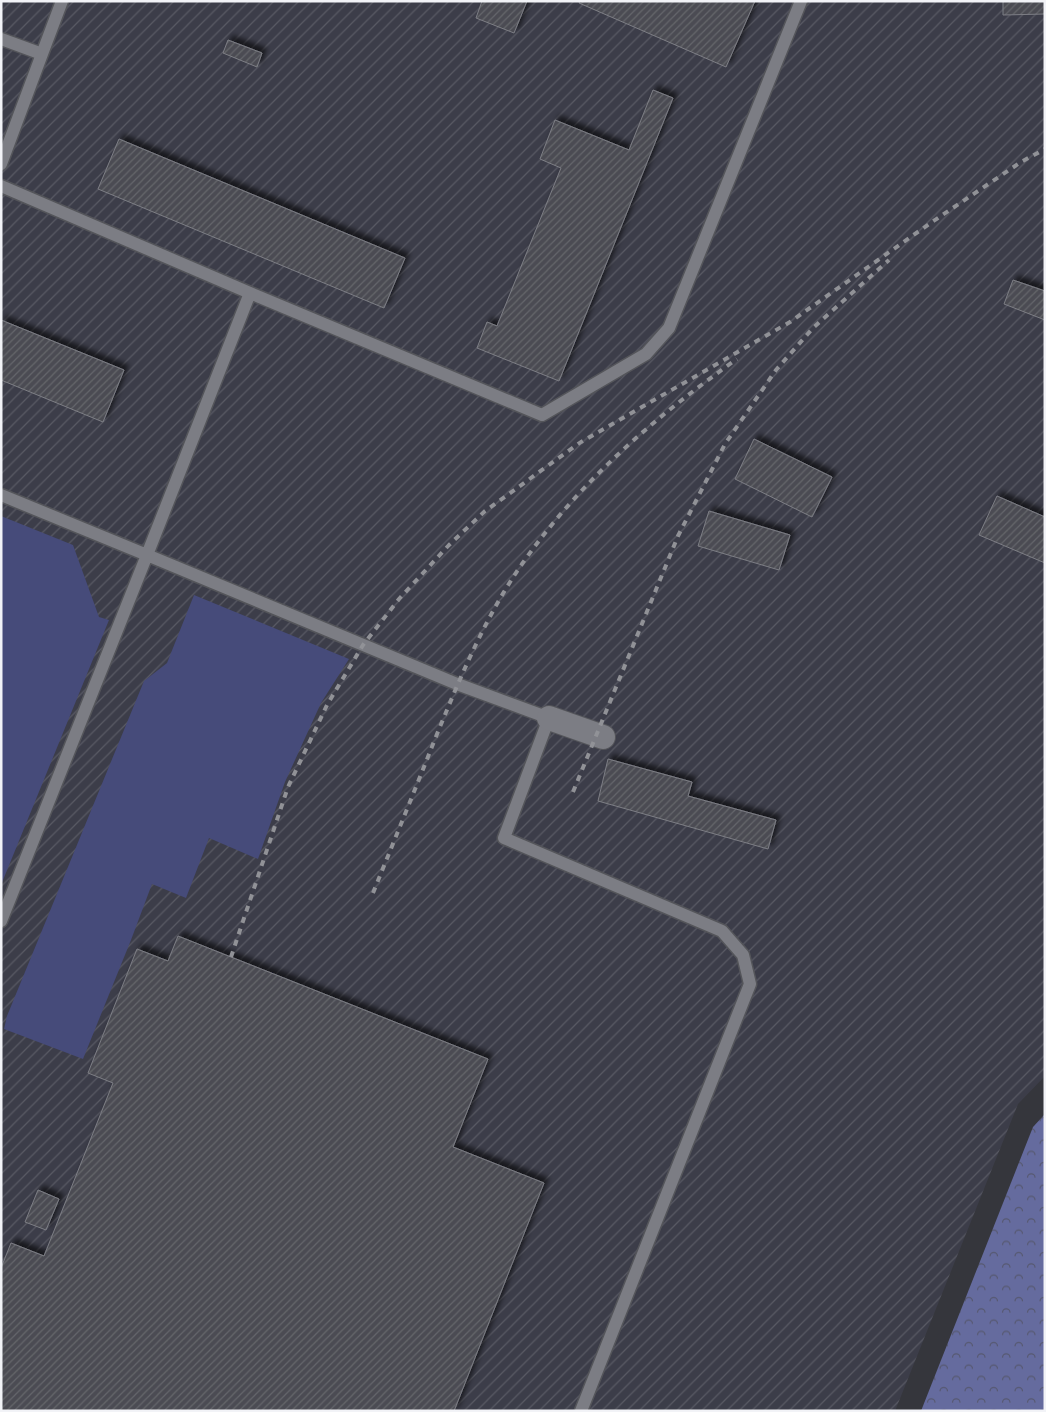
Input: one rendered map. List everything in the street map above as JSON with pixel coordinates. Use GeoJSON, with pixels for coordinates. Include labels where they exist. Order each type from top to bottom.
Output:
{"type":"FeatureCollection","features":[{"type":"Feature","properties":{"kind":"street"},"geometry":{"type":"LineString","coordinates":[[549,718],[603,737]]}},
{"type":"Feature","properties":{"kind":"lane"},"geometry":{"type":"LineString","coordinates":[[1,164],[62,1]]}},
{"type":"Feature","properties":{"kind":"lane"},"geometry":{"type":"LineString","coordinates":[[1,186],[542,415],[646,354],[669,328],[802,1]]}},
{"type":"Feature","properties":{"kind":"lane"},"geometry":{"type":"LineString","coordinates":[[1,39],[42,54]]}},
{"type":"Feature","properties":{"kind":"lane"},"geometry":{"type":"LineString","coordinates":[[1,922],[250,293]]}},
{"type":"Feature","properties":{"kind":"lane"},"geometry":{"type":"LineString","coordinates":[[1,495],[458,684],[549,718],[504,838],[722,931],[743,954],[750,984],[581,1411]]}},
{"type":"Feature","properties":{"kind":"shaded area"},"geometry":{"type":"Polygon","coordinates":[[[1,1],[1045,1],[1045,1076],[1018,1104],[895,1411],[1,1411],[1,1]]]}},
{"type":"Feature","properties":{"kind":"shaded area"},"geometry":{"type":"Polygon","coordinates":[[[1,516],[73,545],[99,617],[109,620],[1,885],[1,516]]]}},
{"type":"Feature","properties":{"kind":"shaded area"},"geometry":{"type":"Polygon","coordinates":[[[194,595],[349,659],[321,703],[285,782],[258,859],[209,838],[186,898],[152,884],[83,1059],[4,1029],[7,1016],[144,681],[167,663],[194,595]]]}},
{"type":"Feature","properties":{"kind":"green space"},"geometry":{"type":"Polygon","coordinates":[[[1045,1114],[1045,1411],[921,1411],[1033,1127],[1045,1114]]]}},
{"type":"Feature","properties":{"kind":"building"},"geometry":{"type":"Polygon","coordinates":[[[482,1],[527,1],[514,33],[476,18],[482,1]]]}},
{"type":"Feature","properties":{"kind":"building"},"geometry":{"type":"Polygon","coordinates":[[[580,1],[755,1],[726,67],[579,3],[580,1]]]}},
{"type":"Feature","properties":{"kind":"building"},"geometry":{"type":"Polygon","coordinates":[[[1003,1],[1045,1],[1045,14],[1003,15],[1003,1]]]}},
{"type":"Feature","properties":{"kind":"building"},"geometry":{"type":"Polygon","coordinates":[[[228,40],[262,53],[257,67],[223,53],[228,40]]]}},
{"type":"Feature","properties":{"kind":"building"},"geometry":{"type":"Polygon","coordinates":[[[653,90],[673,98],[559,381],[477,348],[487,322],[497,326],[561,168],[540,159],[555,120],[629,150],[653,90]]]}},
{"type":"Feature","properties":{"kind":"building"},"geometry":{"type":"Polygon","coordinates":[[[119,139],[405,258],[384,308],[98,189],[119,139]]]}},
{"type":"Feature","properties":{"kind":"building"},"geometry":{"type":"Polygon","coordinates":[[[1013,280],[1045,291],[1045,320],[1004,304],[1013,280]]]}},
{"type":"Feature","properties":{"kind":"building"},"geometry":{"type":"Polygon","coordinates":[[[1,320],[124,370],[103,422],[1,380],[1,320]]]}},
{"type":"Feature","properties":{"kind":"building"},"geometry":{"type":"Polygon","coordinates":[[[754,439],[832,477],[812,517],[735,479],[754,439]]]}},
{"type":"Feature","properties":{"kind":"building"},"geometry":{"type":"Polygon","coordinates":[[[997,496],[1045,517],[1045,563],[979,535],[997,496]]]}},
{"type":"Feature","properties":{"kind":"building"},"geometry":{"type":"Polygon","coordinates":[[[709,511],[790,535],[779,570],[698,546],[709,511]]]}},
{"type":"Feature","properties":{"kind":"building"},"geometry":{"type":"Polygon","coordinates":[[[608,759],[692,782],[688,796],[776,820],[768,849],[598,801],[608,759]]]}},
{"type":"Feature","properties":{"kind":"building"},"geometry":{"type":"Polygon","coordinates":[[[178,936],[488,1059],[453,1147],[544,1183],[454,1411],[1,1411],[1,1268],[11,1243],[44,1256],[113,1083],[88,1073],[137,949],[168,961],[178,936]]]}},
{"type":"Feature","properties":{"kind":"building"},"geometry":{"type":"Polygon","coordinates":[[[38,1190],[59,1199],[46,1230],[25,1222],[38,1190]]]}},
{"type":"Feature","properties":{"kind":"railway"},"geometry":{"type":"LineString","coordinates":[[231,957],[288,787],[327,705],[363,645],[399,599],[449,545],[485,511],[581,442],[790,322],[932,222],[1021,162],[1045,149]]}},
{"type":"Feature","properties":{"kind":"railway"},"geometry":{"type":"LineString","coordinates":[[573,792],[678,536],[725,444],[776,370],[813,328],[889,260]]}},
{"type":"Feature","properties":{"kind":"railway"},"geometry":{"type":"LineString","coordinates":[[373,893],[464,671],[496,605],[522,564],[569,505],[620,452],[648,427],[737,359]]}}]}
